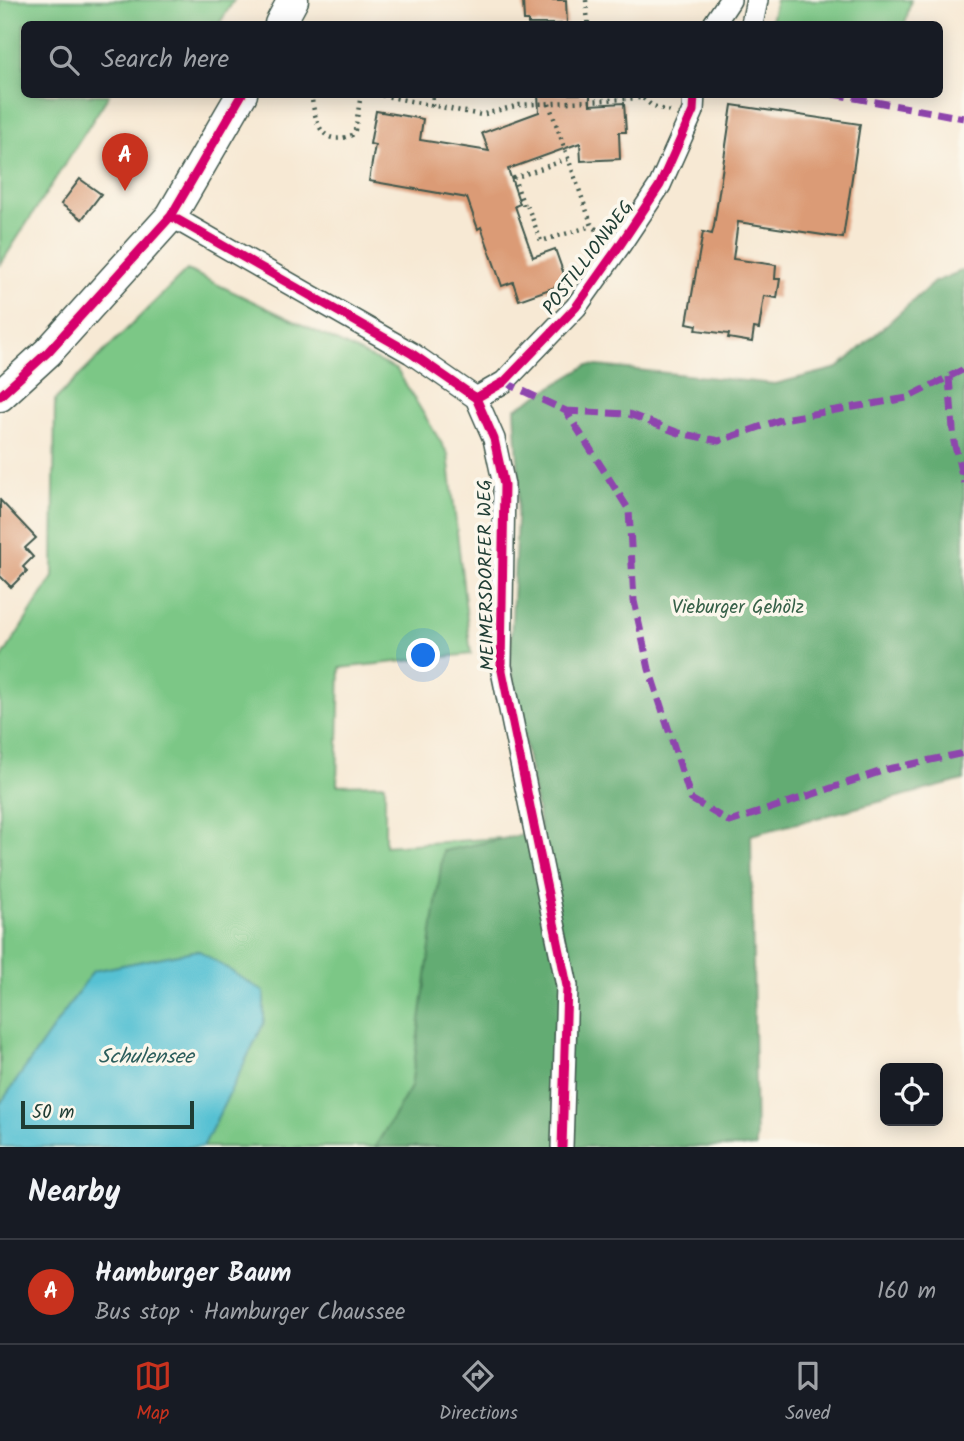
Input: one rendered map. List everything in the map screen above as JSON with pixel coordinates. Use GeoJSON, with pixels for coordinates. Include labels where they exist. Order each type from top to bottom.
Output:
{"type":"FeatureCollection","features":[{"type":"Feature","properties":{"kind":"main road"},"geometry":{"type":"LineString","coordinates":[[282,21],[293,0]]}},
{"type":"Feature","properties":{"kind":"main road"},"geometry":{"type":"LineString","coordinates":[[0,396],[48,352],[171,216],[240,98]]}},
{"type":"Feature","properties":{"kind":"street"},"geometry":{"type":"LineString","coordinates":[[715,21],[730,0]]}},
{"type":"Feature","properties":{"kind":"street"},"geometry":{"type":"LineString","coordinates":[[753,21],[757,0]]}},
{"type":"Feature","properties":{"kind":"street","name":"POSTILLIONWEG"},"geometry":{"type":"LineString","coordinates":[[477,398],[504,382],[576,307],[660,185],[692,108]]}},
{"type":"Feature","properties":{"kind":"street"},"geometry":{"type":"LineString","coordinates":[[171,216],[411,353],[477,398]]}},
{"type":"Feature","properties":{"kind":"street","name":"MEIMERSDORFER WEG"},"geometry":{"type":"LineString","coordinates":[[477,398],[494,439],[504,485],[501,666],[568,986],[562,1147]]}},
{"type":"Feature","properties":{"kind":"path"},"geometry":{"type":"LineString","coordinates":[[586,0],[588,21]]}},
{"type":"Feature","properties":{"kind":"path"},"geometry":{"type":"LineString","coordinates":[[312,98],[315,120],[320,129],[331,138],[338,139],[352,135],[355,130],[361,98]]}},
{"type":"Feature","properties":{"kind":"path"},"geometry":{"type":"LineString","coordinates":[[394,98],[481,115],[519,105],[616,98]]}},
{"type":"Feature","properties":{"kind":"path"},"geometry":{"type":"LineString","coordinates":[[432,106],[433,98]]}},
{"type":"Feature","properties":{"kind":"path"},"geometry":{"type":"LineString","coordinates":[[641,98],[650,105],[692,108]]}},
{"type":"Feature","properties":{"kind":"path"},"geometry":{"type":"LineString","coordinates":[[549,104],[592,226],[620,246]]}},
{"type":"Feature","properties":{"kind":"path"},"geometry":{"type":"LineString","coordinates":[[568,159],[514,178],[524,206],[527,205],[541,241],[592,226]]}},
{"type":"Feature","properties":{"kind":"green space"},"geometry":{"type":"Polygon","coordinates":[[[0,0],[234,0],[221,21],[21,21],[21,98],[107,98],[0,265],[0,0]]]}},
{"type":"Feature","properties":{"kind":"green space"},"geometry":{"type":"Polygon","coordinates":[[[776,0],[911,0],[906,21],[771,21],[776,0]]]}},
{"type":"Feature","properties":{"kind":"green space"},"geometry":{"type":"Polygon","coordinates":[[[187,270],[397,370],[448,454],[471,654],[340,668],[337,785],[385,784],[385,846],[499,838],[512,1147],[0,1147],[0,661],[53,577],[55,400],[187,270]]]}},
{"type":"Feature","properties":{"kind":"green space","name":"Vieburger Gehölz"},"geometry":{"type":"Polygon","coordinates":[[[964,270],[964,780],[751,835],[756,1147],[375,1147],[411,1087],[443,851],[541,831],[510,659],[519,480],[515,409],[588,365],[775,384],[838,368],[934,282],[964,270]]]}},
{"type":"Feature","properties":{"kind":"water","name":"Schulensee"},"geometry":{"type":"Polygon","coordinates":[[[198,950],[264,992],[264,1023],[203,1147],[0,1147],[0,1104],[93,971],[198,950]]]}},
{"type":"Feature","properties":{"kind":"building"},"geometry":{"type":"Polygon","coordinates":[[[523,0],[566,0],[567,21],[524,21],[523,0]]]}},
{"type":"Feature","properties":{"kind":"building"},"geometry":{"type":"Polygon","coordinates":[[[538,98],[590,98],[590,105],[624,103],[626,132],[619,132],[620,159],[581,161],[580,143],[508,169],[520,204],[515,206],[533,257],[555,249],[567,283],[519,300],[513,282],[502,286],[481,227],[478,229],[467,198],[369,181],[375,145],[370,144],[376,111],[423,119],[420,140],[489,151],[482,133],[539,112],[538,98]]]}},
{"type":"Feature","properties":{"kind":"building"},"geometry":{"type":"Polygon","coordinates":[[[732,105],[860,124],[843,238],[738,222],[733,259],[776,265],[775,279],[780,279],[777,298],[764,296],[759,329],[754,328],[752,342],[728,338],[729,334],[696,330],[697,325],[687,323],[703,232],[712,234],[714,226],[732,105]]]}},
{"type":"Feature","properties":{"kind":"building"},"geometry":{"type":"Polygon","coordinates":[[[80,179],[101,194],[82,219],[61,204],[80,179]]]}},
{"type":"Feature","properties":{"kind":"building"},"geometry":{"type":"Polygon","coordinates":[[[0,500],[36,538],[25,548],[33,557],[23,567],[27,571],[11,587],[0,576],[0,500]]]}},
{"type":"Feature","properties":{"kind":"marked path"},"geometry":{"type":"LineString","coordinates":[[855,98],[964,118]]}},
{"type":"Feature","properties":{"kind":"marked path"},"geometry":{"type":"LineString","coordinates":[[566,411],[629,414],[679,433],[719,441],[783,419],[907,398],[964,369]]}},
{"type":"Feature","properties":{"kind":"marked path"},"geometry":{"type":"LineString","coordinates":[[949,377],[954,442],[964,483]]}},
{"type":"Feature","properties":{"kind":"marked path"},"geometry":{"type":"LineString","coordinates":[[504,382],[566,411],[629,510],[634,601],[649,669],[691,799],[730,822],[888,769],[964,753]]}},
{"type":"Feature","properties":{"kind":"cycle path"},"geometry":{"type":"LineString","coordinates":[[0,396],[48,352],[171,216],[240,98]]}},
{"type":"Feature","properties":{"kind":"cycle path"},"geometry":{"type":"LineString","coordinates":[[476,398],[504,382],[576,307],[660,185],[693,111],[694,98]]}},
{"type":"Feature","properties":{"kind":"cycle path"},"geometry":{"type":"LineString","coordinates":[[171,216],[411,353],[476,398],[494,439],[504,485],[501,666],[567,986],[562,1147]]}},
{"type":"Feature","properties":{"kind":"place","name":"Hamburger Baum"},"geometry":{"type":"Point","coordinates":[125,191]}}]}
